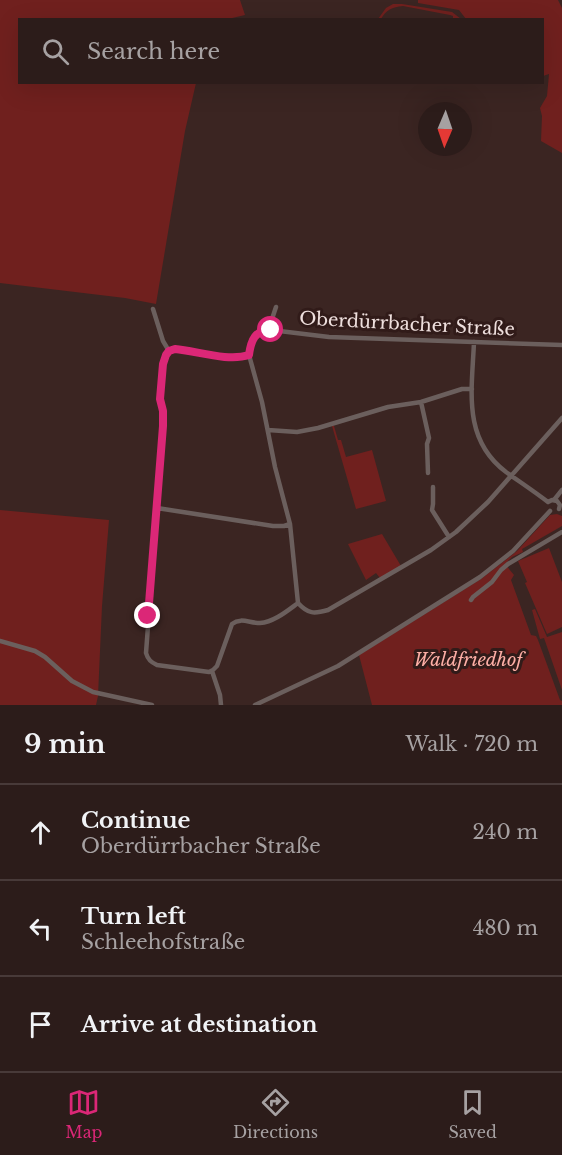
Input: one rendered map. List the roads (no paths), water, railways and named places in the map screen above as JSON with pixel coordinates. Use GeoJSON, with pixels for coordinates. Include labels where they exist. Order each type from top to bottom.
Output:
{"type":"FeatureCollection","features":[{"type":"Feature","properties":{"kind":"street"},"geometry":{"type":"LineString","coordinates":[[276,307],[271,330],[262,330],[252,339],[249,355],[290,524],[297,603],[311,612],[319,613],[328,610],[449,537],[472,518],[562,418]]}},
{"type":"Feature","properties":{"kind":"street"},"geometry":{"type":"LineString","coordinates":[[153,309],[163,341],[169,351]]}},
{"type":"Feature","properties":{"kind":"street","name":"Oberdürrbacher Straße"},"geometry":{"type":"LineString","coordinates":[[271,330],[329,337],[562,345]]}},
{"type":"Feature","properties":{"kind":"street"},"geometry":{"type":"LineString","coordinates":[[474,342],[472,414],[477,435],[488,454],[507,472],[551,501],[558,502],[560,509]]}},
{"type":"Feature","properties":{"kind":"street"},"geometry":{"type":"LineString","coordinates":[[249,355],[213,356],[175,349],[169,351],[164,358],[160,399],[163,426],[146,653],[148,659],[157,665],[212,671],[217,666],[232,624],[241,620],[266,622],[286,613],[297,603]]}},
{"type":"Feature","properties":{"kind":"street"},"geometry":{"type":"LineString","coordinates":[[268,430],[297,432],[318,428],[388,407],[421,402],[462,389],[472,389]]}},
{"type":"Feature","properties":{"kind":"street"},"geometry":{"type":"LineString","coordinates":[[421,402],[429,438],[427,444],[428,473]]}},
{"type":"Feature","properties":{"kind":"street"},"geometry":{"type":"LineString","coordinates":[[433,488],[432,510],[449,537]]}},
{"type":"Feature","properties":{"kind":"street"},"geometry":{"type":"LineString","coordinates":[[550,512],[547,508],[562,490]]}},
{"type":"Feature","properties":{"kind":"street"},"geometry":{"type":"LineString","coordinates":[[255,705],[338,666],[480,577],[501,562],[550,512],[560,509],[562,498]]}},
{"type":"Feature","properties":{"kind":"street"},"geometry":{"type":"LineString","coordinates":[[157,508],[273,526],[290,524]]}},
{"type":"Feature","properties":{"kind":"street"},"geometry":{"type":"LineString","coordinates":[[471,600],[508,564],[562,532]]}},
{"type":"Feature","properties":{"kind":"street"},"geometry":{"type":"LineString","coordinates":[[0,641],[35,651],[72,681],[93,692],[152,705]]}},
{"type":"Feature","properties":{"kind":"street"},"geometry":{"type":"LineString","coordinates":[[212,671],[221,705]]}},
{"type":"Feature","properties":{"kind":"park label","name":"Waldfriedhof"},"geometry":{"type":"Point","coordinates":[468,660]}}]}
